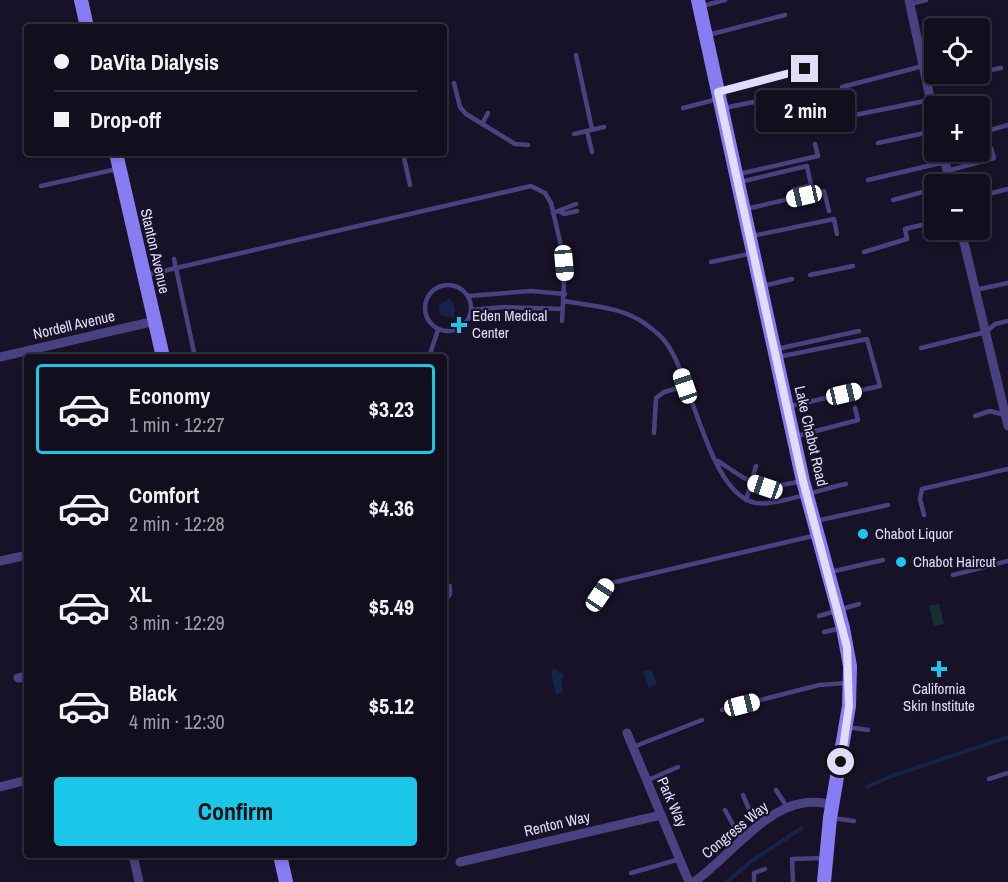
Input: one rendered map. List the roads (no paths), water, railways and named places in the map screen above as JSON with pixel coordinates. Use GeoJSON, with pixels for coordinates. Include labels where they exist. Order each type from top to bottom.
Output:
{"type":"FeatureCollection","features":[{"type":"Feature","properties":{"kind":"main road"},"geometry":{"type":"LineString","coordinates":[[81,0],[86,24]]}},
{"type":"Feature","properties":{"kind":"main road","name":"Lake Chabot Road"},"geometry":{"type":"LineString","coordinates":[[698,4],[805,487],[843,628],[850,683],[846,727],[831,811],[824,882]]}},
{"type":"Feature","properties":{"kind":"main road","name":"Stanton Avenue"},"geometry":{"type":"LineString","coordinates":[[117,156],[162,354]]}},
{"type":"Feature","properties":{"kind":"main road"},"geometry":{"type":"LineString","coordinates":[[281,858],[286,882]]}},
{"type":"Feature","properties":{"kind":"street"},"geometry":{"type":"LineString","coordinates":[[909,2],[924,70]]}},
{"type":"Feature","properties":{"kind":"street"},"geometry":{"type":"LineString","coordinates":[[927,84],[929,96]]}},
{"type":"Feature","properties":{"kind":"street"},"geometry":{"type":"LineString","coordinates":[[945,162],[948,174]]}},
{"type":"Feature","properties":{"kind":"street"},"geometry":{"type":"LineString","coordinates":[[963,240],[1008,426]]}},
{"type":"Feature","properties":{"kind":"street","name":"Nordell Avenue"},"geometry":{"type":"LineString","coordinates":[[0,357],[154,321]]}},
{"type":"Feature","properties":{"kind":"street"},"geometry":{"type":"LineString","coordinates":[[0,561],[24,556]]}},
{"type":"Feature","properties":{"kind":"street","name":"Park Way"},"geometry":{"type":"LineString","coordinates":[[627,733],[689,882]]}},
{"type":"Feature","properties":{"kind":"street"},"geometry":{"type":"LineString","coordinates":[[0,787],[24,781]]}},
{"type":"Feature","properties":{"kind":"street","name":"Congress Way"},"geometry":{"type":"LineString","coordinates":[[694,882],[757,828],[787,807],[811,802],[831,811]]}},
{"type":"Feature","properties":{"kind":"street","name":"Renton Way"},"geometry":{"type":"LineString","coordinates":[[460,862],[661,815]]}},
{"type":"Feature","properties":{"kind":"street"},"geometry":{"type":"LineString","coordinates":[[134,858],[138,882]]}},
{"type":"Feature","properties":{"kind":"lane"},"geometry":{"type":"LineString","coordinates":[[698,4],[725,0]]}},
{"type":"Feature","properties":{"kind":"lane"},"geometry":{"type":"LineString","coordinates":[[909,2],[926,0]]}},
{"type":"Feature","properties":{"kind":"lane"},"geometry":{"type":"LineString","coordinates":[[705,35],[784,15]]}},
{"type":"Feature","properties":{"kind":"lane"},"geometry":{"type":"LineString","coordinates":[[576,55],[592,152]]}},
{"type":"Feature","properties":{"kind":"lane"},"geometry":{"type":"LineString","coordinates":[[842,87],[923,66]]}},
{"type":"Feature","properties":{"kind":"lane"},"geometry":{"type":"LineString","coordinates":[[990,70],[1001,68]]}},
{"type":"Feature","properties":{"kind":"lane"},"geometry":{"type":"LineString","coordinates":[[720,100],[805,69]]}},
{"type":"Feature","properties":{"kind":"lane"},"geometry":{"type":"LineString","coordinates":[[454,83],[460,107],[515,144],[528,145]]}},
{"type":"Feature","properties":{"kind":"lane"},"geometry":{"type":"LineString","coordinates":[[683,108],[720,100],[808,91]]}},
{"type":"Feature","properties":{"kind":"lane"},"geometry":{"type":"LineString","coordinates":[[836,119],[924,101]]}},
{"type":"Feature","properties":{"kind":"lane"},"geometry":{"type":"LineString","coordinates":[[482,123],[488,113]]}},
{"type":"Feature","properties":{"kind":"lane"},"geometry":{"type":"LineString","coordinates":[[990,130],[1008,125]]}},
{"type":"Feature","properties":{"kind":"lane"},"geometry":{"type":"LineString","coordinates":[[574,134],[604,127]]}},
{"type":"Feature","properties":{"kind":"lane"},"geometry":{"type":"LineString","coordinates":[[878,143],[924,133]]}},
{"type":"Feature","properties":{"kind":"lane"},"geometry":{"type":"LineString","coordinates":[[737,178],[818,156],[815,144]]}},
{"type":"Feature","properties":{"kind":"lane"},"geometry":{"type":"LineString","coordinates":[[868,180],[994,158],[991,148]]}},
{"type":"Feature","properties":{"kind":"lane"},"geometry":{"type":"LineString","coordinates":[[404,156],[410,185]]}},
{"type":"Feature","properties":{"kind":"lane"},"geometry":{"type":"LineString","coordinates":[[737,178],[807,166],[811,184],[792,190]]}},
{"type":"Feature","properties":{"kind":"lane"},"geometry":{"type":"LineString","coordinates":[[41,186],[119,168]]}},
{"type":"Feature","properties":{"kind":"lane"},"geometry":{"type":"LineString","coordinates":[[144,276],[527,186],[536,187],[545,193],[556,212],[564,263],[562,321]]}},
{"type":"Feature","properties":{"kind":"lane"},"geometry":{"type":"LineString","coordinates":[[990,193],[1008,189]]}},
{"type":"Feature","properties":{"kind":"lane"},"geometry":{"type":"LineString","coordinates":[[744,209],[824,191],[829,211]]}},
{"type":"Feature","properties":{"kind":"lane"},"geometry":{"type":"LineString","coordinates":[[893,200],[924,192]]}},
{"type":"Feature","properties":{"kind":"lane"},"geometry":{"type":"LineString","coordinates":[[556,212],[562,207],[576,204]]}},
{"type":"Feature","properties":{"kind":"lane"},"geometry":{"type":"LineString","coordinates":[[556,212],[564,214],[577,211]]}},
{"type":"Feature","properties":{"kind":"lane"},"geometry":{"type":"LineString","coordinates":[[750,237],[834,219],[837,234]]}},
{"type":"Feature","properties":{"kind":"lane"},"geometry":{"type":"LineString","coordinates":[[864,252],[908,239],[905,229],[924,224]]}},
{"type":"Feature","properties":{"kind":"lane"},"geometry":{"type":"LineString","coordinates":[[711,262],[753,253]]}},
{"type":"Feature","properties":{"kind":"lane"},"geometry":{"type":"LineString","coordinates":[[174,259],[194,354]]}},
{"type":"Feature","properties":{"kind":"lane"},"geometry":{"type":"LineString","coordinates":[[810,275],[853,266]]}},
{"type":"Feature","properties":{"kind":"lane"},"geometry":{"type":"LineString","coordinates":[[761,286],[792,279]]}},
{"type":"Feature","properties":{"kind":"lane"},"geometry":{"type":"LineString","coordinates":[[975,290],[1008,282]]}},
{"type":"Feature","properties":{"kind":"lane"},"geometry":{"type":"LineString","coordinates":[[455,285],[468,296],[472,310],[466,324],[453,332],[438,330],[431,324],[424,309],[430,292],[438,287],[455,285]]}},
{"type":"Feature","properties":{"kind":"lane"},"geometry":{"type":"LineString","coordinates":[[468,296],[531,291],[564,294]]}},
{"type":"Feature","properties":{"kind":"lane"},"geometry":{"type":"LineString","coordinates":[[564,301],[619,310],[646,324],[666,342],[703,437],[734,489],[747,500],[764,504],[805,487]]}},
{"type":"Feature","properties":{"kind":"lane"},"geometry":{"type":"LineString","coordinates":[[472,310],[503,307],[563,309]]}},
{"type":"Feature","properties":{"kind":"lane"},"geometry":{"type":"LineString","coordinates":[[921,348],[986,332],[995,324],[1008,321]]}},
{"type":"Feature","properties":{"kind":"lane"},"geometry":{"type":"LineString","coordinates":[[430,354],[438,330]]}},
{"type":"Feature","properties":{"kind":"lane"},"geometry":{"type":"LineString","coordinates":[[776,353],[859,330]]}},
{"type":"Feature","properties":{"kind":"lane"},"geometry":{"type":"LineString","coordinates":[[776,353],[867,339],[880,386],[787,406]]}},
{"type":"Feature","properties":{"kind":"lane"},"geometry":{"type":"LineString","coordinates":[[654,434],[656,399],[664,392],[685,386]]}},
{"type":"Feature","properties":{"kind":"lane"},"geometry":{"type":"LineString","coordinates":[[794,437],[858,420],[855,408]]}},
{"type":"Feature","properties":{"kind":"lane"},"geometry":{"type":"LineString","coordinates":[[975,416],[990,411],[1007,415]]}},
{"type":"Feature","properties":{"kind":"lane"},"geometry":{"type":"LineString","coordinates":[[716,459],[752,483],[765,487],[846,484]]}},
{"type":"Feature","properties":{"kind":"lane"},"geometry":{"type":"LineString","coordinates":[[747,500],[756,466]]}},
{"type":"Feature","properties":{"kind":"lane"},"geometry":{"type":"LineString","coordinates":[[924,515],[920,498],[922,489],[1008,469]]}},
{"type":"Feature","properties":{"kind":"lane"},"geometry":{"type":"LineString","coordinates":[[600,595],[608,584],[816,528],[888,505]]}},
{"type":"Feature","properties":{"kind":"lane"},"geometry":{"type":"LineString","coordinates":[[827,573],[883,560]]}},
{"type":"Feature","properties":{"kind":"lane"},"geometry":{"type":"LineString","coordinates":[[953,575],[1008,561]]}},
{"type":"Feature","properties":{"kind":"lane"},"geometry":{"type":"LineString","coordinates":[[447,598],[450,594],[450,586]]}},
{"type":"Feature","properties":{"kind":"lane"},"geometry":{"type":"LineString","coordinates":[[819,616],[859,604]]}},
{"type":"Feature","properties":{"kind":"lane"},"geometry":{"type":"LineString","coordinates":[[824,632],[843,628]]}},
{"type":"Feature","properties":{"kind":"lane"},"geometry":{"type":"LineString","coordinates":[[722,710],[819,686],[850,683]]}},
{"type":"Feature","properties":{"kind":"lane"},"geometry":{"type":"LineString","coordinates":[[633,747],[702,720]]}},
{"type":"Feature","properties":{"kind":"lane"},"geometry":{"type":"LineString","coordinates":[[846,727],[868,730]]}},
{"type":"Feature","properties":{"kind":"lane"},"geometry":{"type":"LineString","coordinates":[[646,781],[678,766]]}},
{"type":"Feature","properties":{"kind":"lane"},"geometry":{"type":"LineString","coordinates":[[989,779],[1008,773]]}},
{"type":"Feature","properties":{"kind":"lane"},"geometry":{"type":"LineString","coordinates":[[776,790],[787,807]]}},
{"type":"Feature","properties":{"kind":"lane"},"geometry":{"type":"LineString","coordinates":[[743,795],[757,828]]}},
{"type":"Feature","properties":{"kind":"lane"},"geometry":{"type":"LineString","coordinates":[[725,810],[742,841]]}},
{"type":"Feature","properties":{"kind":"lane"},"geometry":{"type":"LineString","coordinates":[[831,811],[854,821]]}},
{"type":"Feature","properties":{"kind":"lane"},"geometry":{"type":"LineString","coordinates":[[784,862],[792,859],[825,858]]}},
{"type":"Feature","properties":{"kind":"lane"},"geometry":{"type":"LineString","coordinates":[[631,873],[680,859]]}},
{"type":"Feature","properties":{"kind":"lane"},"geometry":{"type":"LineString","coordinates":[[792,859],[793,882]]}},
{"type":"Feature","properties":{"kind":"lane"},"geometry":{"type":"LineString","coordinates":[[754,882],[754,873],[765,869]]}},
{"type":"Feature","properties":{"kind":"lane"},"geometry":{"type":"LineString","coordinates":[[824,882],[834,882]]}},
{"type":"Feature","properties":{"kind":"water"},"geometry":{"type":"Polygon","coordinates":[[[450,298],[455,308],[454,318],[440,315],[439,306],[450,298]]]}},
{"type":"Feature","properties":{"kind":"water"},"geometry":{"type":"Polygon","coordinates":[[[554,668],[564,675],[561,681],[563,692],[556,694],[551,671],[554,668]]]}},
{"type":"Feature","properties":{"kind":"water"},"geometry":{"type":"Polygon","coordinates":[[[651,669],[657,684],[649,688],[643,672],[651,669]]]}},
{"type":"Feature","properties":{"kind":"waterway"},"geometry":{"type":"LineString","coordinates":[[867,787],[889,777],[1008,737]]}},
{"type":"Feature","properties":{"kind":"waterway"},"geometry":{"type":"LineString","coordinates":[[727,882],[750,862],[802,828]]}},
{"type":"Feature","properties":{"kind":"place","name":"Eden Medical Center"},"geometry":{"type":"Point","coordinates":[459,325]}},
{"type":"Feature","properties":{"kind":"place","name":"Chabot Liquor"},"geometry":{"type":"Point","coordinates":[863,534]}},
{"type":"Feature","properties":{"kind":"place","name":"Chabot Haircut"},"geometry":{"type":"Point","coordinates":[901,562]}},
{"type":"Feature","properties":{"kind":"place","name":"California Skin Institute"},"geometry":{"type":"Point","coordinates":[939,669]}}]}
